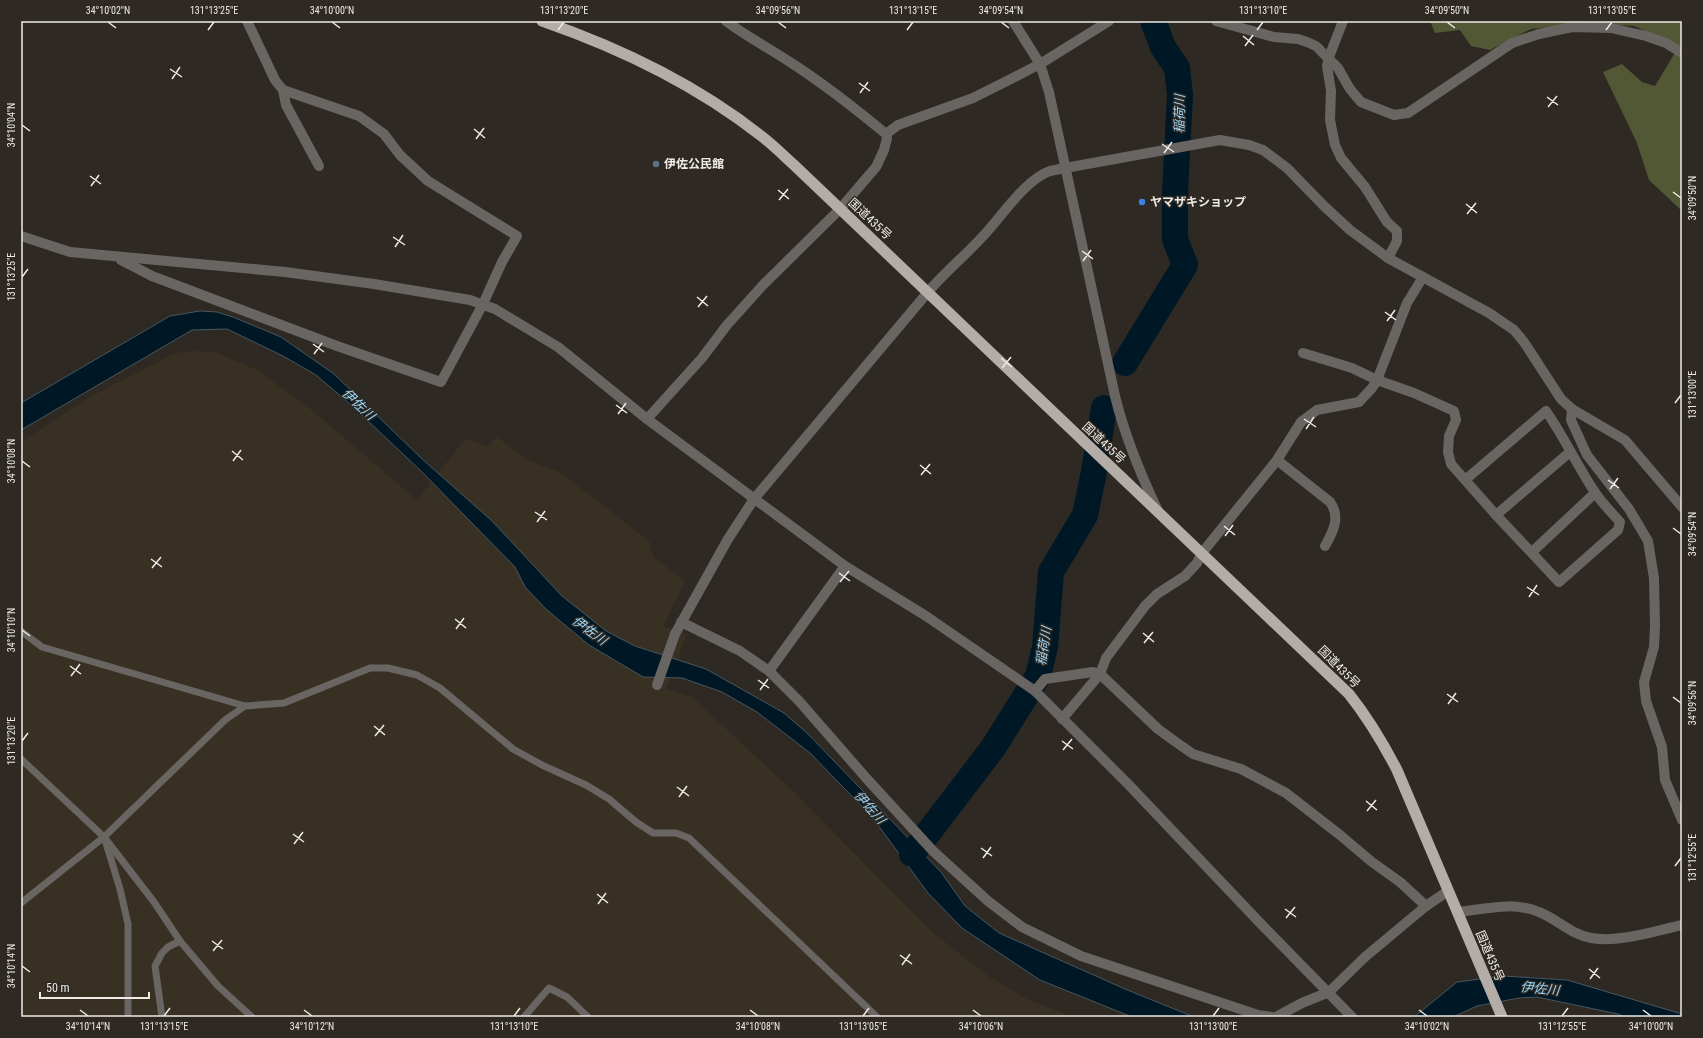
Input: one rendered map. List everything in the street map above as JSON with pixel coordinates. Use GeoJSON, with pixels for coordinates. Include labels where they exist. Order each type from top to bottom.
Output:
{"type":"FeatureCollection","features":[{"type":"Feature","properties":{"kind":"highway","name":"国道435号"},"geometry":{"type":"LineString","coordinates":[[542,21],[613,48],[650,65],[694,90],[761,136],[928,292],[1312,657],[1349,694],[1367,717],[1384,744],[1397,770],[1477,956],[1500,1014]]}},
{"type":"Feature","properties":{"kind":"street"},"geometry":{"type":"LineString","coordinates":[[115,256],[152,276],[337,346],[441,382],[483,304],[502,262],[517,236],[428,181],[400,155],[384,134],[359,116],[284,90],[275,80],[247,21]]}},
{"type":"Feature","properties":{"kind":"street"},"geometry":{"type":"LineString","coordinates":[[647,419],[702,358],[727,325],[763,284],[840,209],[876,167],[884,150],[887,138],[886,134],[831,90],[726,21]]}},
{"type":"Feature","properties":{"kind":"street"},"geometry":{"type":"LineString","coordinates":[[1013,21],[1040,64],[1049,92],[1108,372],[1122,424],[1134,460],[1158,511]]}},
{"type":"Feature","properties":{"kind":"street"},"geometry":{"type":"LineString","coordinates":[[886,134],[898,125],[973,98],[1040,64],[1109,21]]}},
{"type":"Feature","properties":{"kind":"street"},"geometry":{"type":"LineString","coordinates":[[1216,21],[1274,37],[1298,39],[1316,46],[1329,57],[1338,68],[1350,89],[1361,102],[1394,115],[1408,113],[1512,44],[1539,34],[1572,27],[1611,28],[1646,36],[1666,43],[1682,53]]}},
{"type":"Feature","properties":{"kind":"street"},"geometry":{"type":"LineString","coordinates":[[1343,21],[1329,57],[1328,66],[1331,91],[1330,120],[1335,145],[1341,158],[1365,188],[1387,222],[1397,231],[1397,241],[1388,258]]}},
{"type":"Feature","properties":{"kind":"street"},"geometry":{"type":"LineString","coordinates":[[284,90],[286,105],[319,166]]}},
{"type":"Feature","properties":{"kind":"street"},"geometry":{"type":"LineString","coordinates":[[657,685],[675,634],[681,622],[728,539],[754,499],[928,292],[942,276],[984,235],[1016,197],[1035,180],[1049,171],[1220,140],[1249,145],[1263,150],[1287,168],[1350,230],[1388,258],[1489,313],[1514,330],[1524,342],[1561,399],[1572,408],[1625,440],[1682,507]]}},
{"type":"Feature","properties":{"kind":"street"},"geometry":{"type":"LineString","coordinates":[[21,236],[70,252],[285,272],[345,280],[422,291],[470,300],[495,309],[558,347],[647,419],[845,566],[926,616],[1035,691],[1128,784],[1352,1017]]}},
{"type":"Feature","properties":{"kind":"street"},"geometry":{"type":"LineString","coordinates":[[1062,719],[1100,674],[1106,658],[1145,606],[1158,594],[1185,576],[1197,563],[1202,553],[1278,460],[1301,422],[1317,410],[1359,402],[1372,388],[1377,380],[1407,303],[1422,277]]}},
{"type":"Feature","properties":{"kind":"street"},"geometry":{"type":"LineString","coordinates":[[1303,353],[1352,368],[1377,380],[1414,393],[1454,411],[1456,420],[1450,436],[1448,452],[1451,464],[1465,480],[1496,515],[1560,582],[1618,530],[1620,522],[1595,493],[1570,452],[1561,432],[1546,412],[1465,480]]}},
{"type":"Feature","properties":{"kind":"street"},"geometry":{"type":"LineString","coordinates":[[1572,408],[1571,420],[1587,455],[1628,509],[1648,541],[1654,578],[1655,626],[1654,647],[1644,682],[1646,701],[1662,747],[1662,765],[1665,780],[1682,820]]}},
{"type":"Feature","properties":{"kind":"street"},"geometry":{"type":"LineString","coordinates":[[1496,515],[1570,452]]}},
{"type":"Feature","properties":{"kind":"street"},"geometry":{"type":"LineString","coordinates":[[1278,460],[1330,502],[1334,507],[1336,518],[1334,530],[1325,546]]}},
{"type":"Feature","properties":{"kind":"street"},"geometry":{"type":"LineString","coordinates":[[1532,552],[1595,493]]}},
{"type":"Feature","properties":{"kind":"street"},"geometry":{"type":"LineString","coordinates":[[769,671],[845,566]]}},
{"type":"Feature","properties":{"kind":"street"},"geometry":{"type":"LineString","coordinates":[[681,622],[740,651],[769,671],[799,701],[923,841],[988,901],[1022,927],[1081,956],[1258,1015],[1272,1017]]}},
{"type":"Feature","properties":{"kind":"street"},"geometry":{"type":"LineString","coordinates":[[1035,691],[1045,679],[1093,672],[1100,674],[1158,729],[1173,740],[1194,754],[1241,769],[1286,793],[1372,862],[1400,882],[1426,906]]}},
{"type":"Feature","properties":{"kind":"street"},"geometry":{"type":"LineString","coordinates":[[1276,1017],[1302,1003],[1329,992],[1365,957],[1426,906],[1448,891]]}},
{"type":"Feature","properties":{"kind":"street"},"geometry":{"type":"LineString","coordinates":[[1458,912],[1519,906],[1540,912],[1570,929],[1591,938],[1616,939],[1682,925]]}},
{"type":"Feature","properties":{"kind":"lane"},"geometry":{"type":"LineString","coordinates":[[21,631],[42,647],[245,706],[284,702],[370,668],[388,668],[417,675],[440,688],[513,749],[542,765],[586,785],[609,799],[636,822],[653,833],[676,833],[689,838],[877,1017]]}},
{"type":"Feature","properties":{"kind":"lane"},"geometry":{"type":"LineString","coordinates":[[21,903],[104,837],[225,720],[245,706]]}},
{"type":"Feature","properties":{"kind":"lane"},"geometry":{"type":"LineString","coordinates":[[21,759],[104,837],[154,902],[180,941],[218,986],[252,1017]]}},
{"type":"Feature","properties":{"kind":"lane"},"geometry":{"type":"LineString","coordinates":[[104,837],[120,888],[128,924],[128,1017]]}},
{"type":"Feature","properties":{"kind":"lane"},"geometry":{"type":"LineString","coordinates":[[162,1017],[154,966],[162,953],[168,947],[180,941]]}},
{"type":"Feature","properties":{"kind":"lane"},"geometry":{"type":"LineString","coordinates":[[524,1017],[549,988],[567,997],[588,1017]]}},
{"type":"Feature","properties":{"kind":"shaded area"},"geometry":{"type":"Polygon","coordinates":[[[197,351],[215,352],[257,370],[307,406],[417,500],[465,439],[488,446],[497,437],[528,460],[560,472],[649,541],[653,557],[685,581],[663,626],[687,634],[666,689],[692,697],[792,790],[932,932],[988,976],[1029,1000],[1073,1017],[21,1017],[21,442],[86,399],[175,353],[197,351]]]}},
{"type":"Feature","properties":{"kind":"green space"},"geometry":{"type":"Polygon","coordinates":[[[1430,21],[1682,21],[1682,211],[1649,180],[1637,143],[1603,72],[1622,64],[1642,82],[1655,86],[1679,46],[1634,26],[1586,23],[1531,29],[1490,50],[1471,46],[1460,30],[1435,33],[1430,21]]]}},
{"type":"Feature","properties":{"kind":"water","name":"伊佐川"},"geometry":{"type":"Polygon","coordinates":[[[200,311],[217,312],[233,317],[281,337],[334,374],[421,458],[492,521],[562,596],[606,631],[635,646],[706,669],[784,713],[808,734],[941,872],[965,906],[999,933],[1125,989],[1194,1017],[1132,1017],[1040,980],[962,928],[928,893],[872,817],[810,753],[757,712],[722,692],[682,678],[643,677],[589,645],[547,610],[525,587],[515,567],[422,472],[350,404],[316,375],[283,356],[227,329],[192,330],[21,430],[21,403],[170,316],[200,311]]]}},
{"type":"Feature","properties":{"kind":"water","name":"伊佐川"},"geometry":{"type":"Polygon","coordinates":[[[1504,976],[1567,980],[1682,1014],[1682,1017],[1626,1017],[1537,997],[1519,998],[1477,1006],[1453,1017],[1414,1017],[1457,982],[1504,976]]]}},
{"type":"Feature","properties":{"kind":"waterway","name":"稲荷川"},"geometry":{"type":"LineString","coordinates":[[1125,363],[1185,265],[1175,239],[1175,193],[1180,95],[1177,68],[1163,47],[1153,21]]}},
{"type":"Feature","properties":{"kind":"waterway","name":"稲荷川"},"geometry":{"type":"LineString","coordinates":[[912,854],[993,748],[1038,676],[1045,647],[1051,572],[1085,515],[1094,472],[1104,408]]}},
{"type":"Feature","properties":{"kind":"place","name":"伊佐公民館"},"geometry":{"type":"Point","coordinates":[656,164]}},
{"type":"Feature","properties":{"kind":"place","name":"ヤマザキショップ"},"geometry":{"type":"Point","coordinates":[1142,202]}}]}
